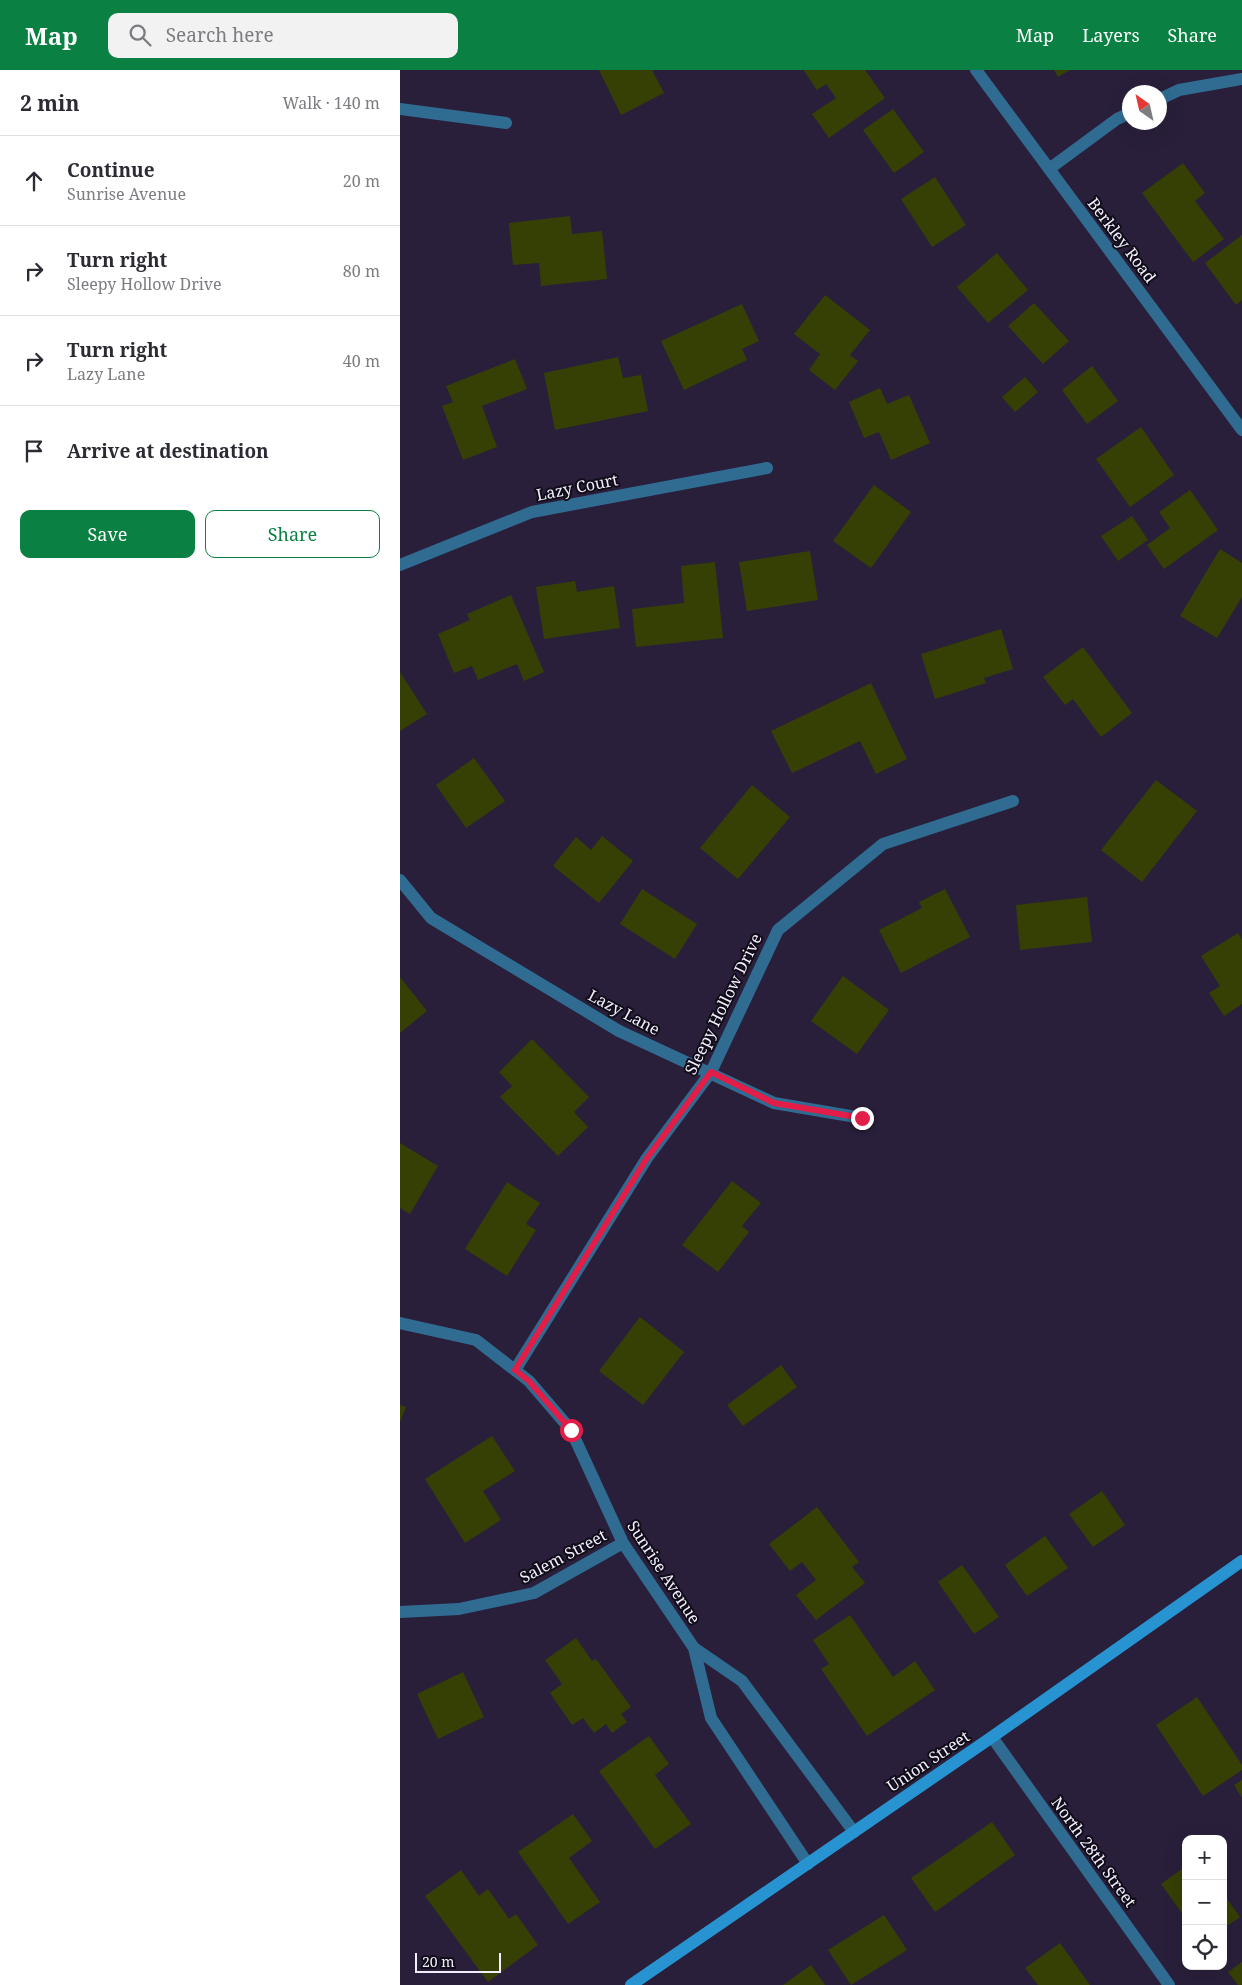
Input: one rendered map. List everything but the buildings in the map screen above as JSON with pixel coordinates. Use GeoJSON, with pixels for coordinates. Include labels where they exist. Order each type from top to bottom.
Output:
{"type":"FeatureCollection","features":[{"type":"Feature","properties":{"kind":"main road","name":"Union Street"},"geometry":{"type":"LineString","coordinates":[[631,1985],[992,1737],[1242,1561]]}},
{"type":"Feature","properties":{"kind":"street","name":"Berkley Road"},"geometry":{"type":"LineString","coordinates":[[976,70],[1242,430]]}},
{"type":"Feature","properties":{"kind":"street"},"geometry":{"type":"LineString","coordinates":[[1167,95],[1179,90],[1242,79]]}},
{"type":"Feature","properties":{"kind":"street"},"geometry":{"type":"LineString","coordinates":[[400,109],[506,124]]}},
{"type":"Feature","properties":{"kind":"street"},"geometry":{"type":"LineString","coordinates":[[1049,169],[1122,117]]}},
{"type":"Feature","properties":{"kind":"street","name":"Lazy Court"},"geometry":{"type":"LineString","coordinates":[[400,565],[532,512],[767,468]]}},
{"type":"Feature","properties":{"kind":"street","name":"Sleepy Hollow Drive"},"geometry":{"type":"LineString","coordinates":[[515,1370],[647,1158],[711,1072],[778,930],[883,844],[1013,801]]}},
{"type":"Feature","properties":{"kind":"street","name":"Lazy Lane"},"geometry":{"type":"LineString","coordinates":[[400,880],[431,918],[619,1031],[711,1072],[774,1103],[862,1118]]}},
{"type":"Feature","properties":{"kind":"street","name":"Sunrise Avenue"},"geometry":{"type":"LineString","coordinates":[[400,1323],[476,1340],[529,1381],[571,1430],[623,1543],[694,1648],[711,1718],[808,1864]]}},
{"type":"Feature","properties":{"kind":"street","name":"Salem Street"},"geometry":{"type":"LineString","coordinates":[[400,1612],[459,1609],[534,1593],[623,1543]]}},
{"type":"Feature","properties":{"kind":"street","name":"Sunrise Avenue"},"geometry":{"type":"LineString","coordinates":[[694,1648],[742,1681],[854,1832]]}},
{"type":"Feature","properties":{"kind":"street","name":"North 28th Street"},"geometry":{"type":"LineString","coordinates":[[992,1737],[1169,1985]]}},
{"type":"Feature","properties":{"kind":"route"},"geometry":{"type":"LineString","coordinates":[[571,1430],[529,1381],[515,1370],[647,1158],[711,1072],[774,1103],[862,1118]]}}]}
